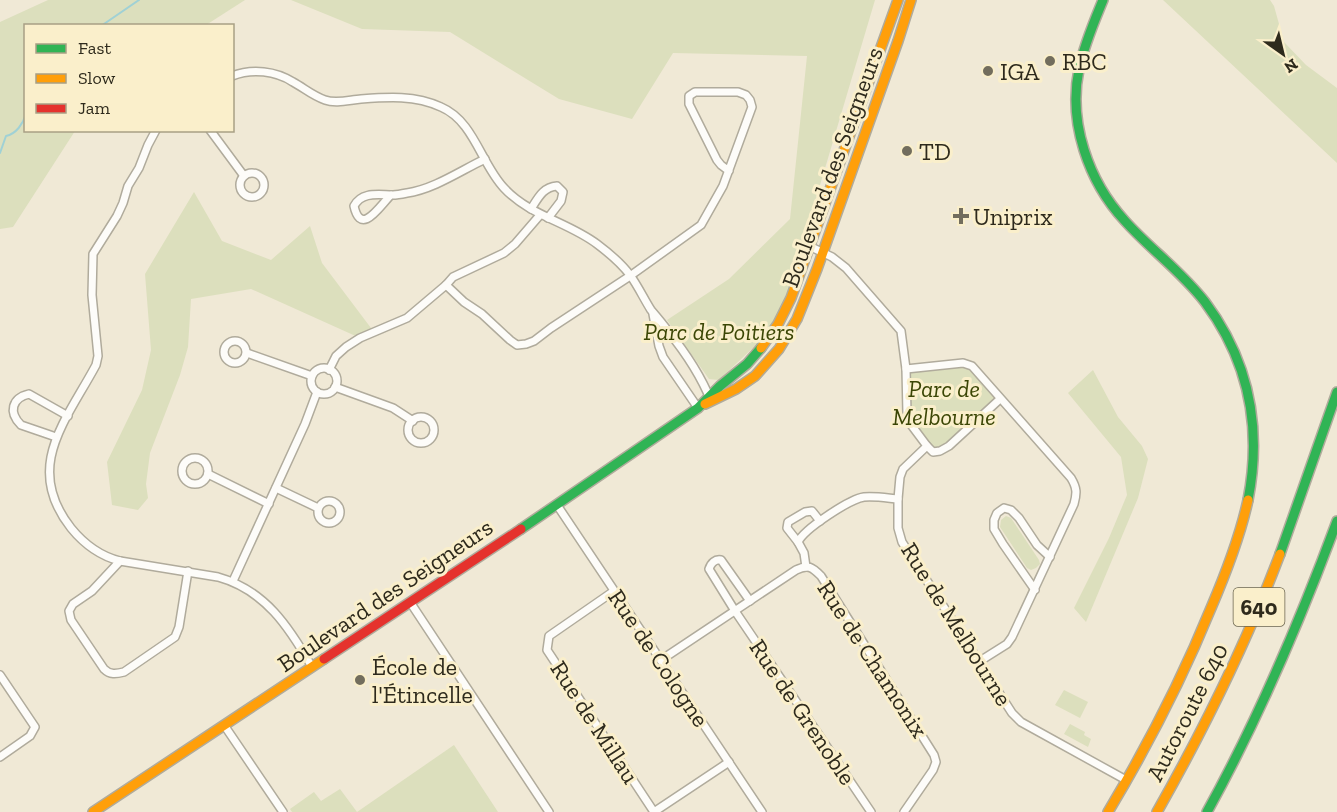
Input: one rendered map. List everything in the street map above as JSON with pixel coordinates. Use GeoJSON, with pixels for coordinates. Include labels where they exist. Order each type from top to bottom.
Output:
{"type":"FeatureCollection","features":[{"type":"Feature","properties":{"kind":"main road","name":"Boulevard des Seigneurs"},"geometry":{"type":"LineString","coordinates":[[93,812],[557,505],[698,408],[711,399],[753,357],[774,331],[788,303],[898,0]]}},
{"type":"Feature","properties":{"kind":"main road","name":"Boulevard des Seigneurs"},"geometry":{"type":"LineString","coordinates":[[711,399],[736,389],[761,370],[786,339],[800,313],[898,41],[910,0]]}},
{"type":"Feature","properties":{"kind":"main road"},"geometry":{"type":"LineString","coordinates":[[1103,0],[1083,52],[1077,85],[1080,129],[1088,159],[1097,181],[1116,210],[1194,290],[1220,325],[1231,345],[1244,380],[1252,415],[1254,440],[1253,471],[1248,500],[1227,568],[1196,644],[1159,720],[1108,812]]}},
{"type":"Feature","properties":{"kind":"main road"},"geometry":{"type":"LineString","coordinates":[[1092,25],[1109,0]]}},
{"type":"Feature","properties":{"kind":"main road","name":"Autoroute 640"},"geometry":{"type":"LineString","coordinates":[[1157,812],[1202,731],[1250,628],[1337,392]]}},
{"type":"Feature","properties":{"kind":"main road","name":"640"},"geometry":{"type":"LineString","coordinates":[[1207,812],[1274,682],[1337,521]]}},
{"type":"Feature","properties":{"kind":"street"},"geometry":{"type":"LineString","coordinates":[[234,76],[274,72],[327,101],[404,97],[442,107],[453,114],[462,124],[503,188],[540,215],[596,243],[615,258],[704,383],[711,399]]}},
{"type":"Feature","properties":{"kind":"street"},"geometry":{"type":"LineString","coordinates":[[447,285],[510,340],[517,345],[526,344],[630,276],[701,225],[718,197],[729,171],[752,107],[746,95],[738,92],[695,92],[689,96],[689,104],[717,160],[729,171]]}},
{"type":"Feature","properties":{"kind":"street"},"geometry":{"type":"LineString","coordinates":[[155,132],[139,168],[128,186],[117,216],[93,254],[92,295],[98,356],[96,365],[56,437],[49,470],[52,495],[61,514],[74,532],[86,544],[106,556],[120,561],[232,581],[259,597],[275,611],[303,650],[312,667]]}},
{"type":"Feature","properties":{"kind":"street"},"geometry":{"type":"LineString","coordinates":[[211,132],[244,176]]}},
{"type":"Feature","properties":{"kind":"street"},"geometry":{"type":"LineString","coordinates":[[391,195],[372,217],[362,219],[356,213],[354,206],[362,197],[419,191],[485,159]]}},
{"type":"Feature","properties":{"kind":"street"},"geometry":{"type":"LineString","coordinates":[[531,209],[544,190],[557,186],[563,192],[561,201],[548,218]]}},
{"type":"Feature","properties":{"kind":"street"},"geometry":{"type":"LineString","coordinates":[[329,370],[336,356],[346,347],[360,338],[407,318],[447,285],[453,277],[504,253],[540,215]]}},
{"type":"Feature","properties":{"kind":"street"},"geometry":{"type":"LineString","coordinates":[[809,246],[832,257],[846,268],[901,332],[906,369],[907,414],[912,426],[933,452],[949,446],[1000,399]]}},
{"type":"Feature","properties":{"kind":"street"},"geometry":{"type":"LineString","coordinates":[[652,311],[663,357],[698,408]]}},
{"type":"Feature","properties":{"kind":"street"},"geometry":{"type":"LineString","coordinates":[[246,353],[312,376]]}},
{"type":"Feature","properties":{"kind":"street"},"geometry":{"type":"LineString","coordinates":[[906,369],[963,363],[972,366],[1076,485],[1074,504],[1012,638],[1007,644],[980,661]]}},
{"type":"Feature","properties":{"kind":"street"},"geometry":{"type":"LineString","coordinates":[[317,370],[329,370],[335,375],[335,387],[325,394],[317,392],[312,387],[312,376],[317,370]]}},
{"type":"Feature","properties":{"kind":"street"},"geometry":{"type":"LineString","coordinates":[[335,387],[393,408],[413,421]]}},
{"type":"Feature","properties":{"kind":"street"},"geometry":{"type":"LineString","coordinates":[[232,581],[305,424],[317,392]]}},
{"type":"Feature","properties":{"kind":"street"},"geometry":{"type":"LineString","coordinates":[[56,437],[17,422],[13,412],[15,403],[18,398],[29,394],[68,416]]}},
{"type":"Feature","properties":{"kind":"street","name":"Rue de Melbourne"},"geometry":{"type":"LineString","coordinates":[[927,446],[903,469],[900,477],[898,528],[902,542],[1012,712],[1021,722],[1126,780]]}},
{"type":"Feature","properties":{"kind":"street"},"geometry":{"type":"LineString","coordinates":[[208,474],[269,504]]}},
{"type":"Feature","properties":{"kind":"street"},"geometry":{"type":"LineString","coordinates":[[276,488],[318,508]]}},
{"type":"Feature","properties":{"kind":"street"},"geometry":{"type":"LineString","coordinates":[[798,542],[801,535],[848,503],[862,498],[898,498]]}},
{"type":"Feature","properties":{"kind":"street","name":"Rue de Cologne"},"geometry":{"type":"LineString","coordinates":[[557,505],[762,812]]}},
{"type":"Feature","properties":{"kind":"street"},"geometry":{"type":"LineString","coordinates":[[1035,590],[994,529],[997,513],[1004,508],[1011,510],[1050,557]]}},
{"type":"Feature","properties":{"kind":"street"},"geometry":{"type":"LineString","coordinates":[[806,567],[804,553],[787,528],[788,522],[804,512],[812,511],[820,521]]}},
{"type":"Feature","properties":{"kind":"street","name":"Rue de Grenoble"},"geometry":{"type":"LineString","coordinates":[[750,601],[721,560],[713,561],[709,568],[735,611],[871,812]]}},
{"type":"Feature","properties":{"kind":"street"},"geometry":{"type":"LineString","coordinates":[[120,561],[92,591],[73,604],[69,611],[71,620],[105,669],[108,673],[114,674],[124,672],[175,638],[188,572]]}},
{"type":"Feature","properties":{"kind":"street","name":"Rue de Chamonix"},"geometry":{"type":"LineString","coordinates":[[661,660],[796,570],[803,566],[815,570],[934,754],[936,762],[933,770],[904,812]]}},
{"type":"Feature","properties":{"kind":"street","name":"Rue de Millau"},"geometry":{"type":"LineString","coordinates":[[614,591],[549,636],[547,650],[654,812]]}},
{"type":"Feature","properties":{"kind":"street"},"geometry":{"type":"LineString","coordinates":[[410,602],[549,812]]}},
{"type":"Feature","properties":{"kind":"street"},"geometry":{"type":"LineString","coordinates":[[0,675],[35,727],[30,736],[0,757]]}},
{"type":"Feature","properties":{"kind":"street"},"geometry":{"type":"LineString","coordinates":[[224,725],[283,812]]}},
{"type":"Feature","properties":{"kind":"street"},"geometry":{"type":"LineString","coordinates":[[654,812],[729,762]]}},
{"type":"Feature","properties":{"kind":"green space"},"geometry":{"type":"Polygon","coordinates":[[[48,0],[245,0],[208,24],[24,24],[24,132],[74,132],[13,227],[0,229],[0,22],[48,0]]]}},
{"type":"Feature","properties":{"kind":"green space","name":"Parc de Poitiers"},"geometry":{"type":"Polygon","coordinates":[[[291,0],[875,0],[785,303],[766,334],[719,380],[709,379],[667,320],[729,279],[790,219],[807,56],[673,53],[632,119],[559,99],[450,32],[362,29],[291,0]]]}},
{"type":"Feature","properties":{"kind":"green space"},"geometry":{"type":"Polygon","coordinates":[[[1163,0],[1270,0],[1274,6],[1284,42],[1306,65],[1337,88],[1337,163],[1163,0]]]}},
{"type":"Feature","properties":{"kind":"green space"},"geometry":{"type":"Polygon","coordinates":[[[194,192],[222,241],[271,260],[310,226],[322,263],[374,332],[360,338],[251,289],[191,299],[188,347],[180,375],[150,453],[146,484],[148,498],[138,510],[112,505],[107,462],[142,390],[151,350],[145,274],[194,192]]]}},
{"type":"Feature","properties":{"kind":"green space","name":"Parc de Melbourne"},"geometry":{"type":"Polygon","coordinates":[[[963,363],[972,366],[1000,399],[949,446],[933,452],[907,414],[906,369],[963,363]]]}},
{"type":"Feature","properties":{"kind":"green space"},"geometry":{"type":"Polygon","coordinates":[[[1093,370],[1118,417],[1142,446],[1148,459],[1138,498],[1086,622],[1074,608],[1109,538],[1127,495],[1121,457],[1068,393],[1093,370]]]}},
{"type":"Feature","properties":{"kind":"green space"},"geometry":{"type":"Polygon","coordinates":[[[1006,516],[1011,518],[1039,560],[1040,564],[1036,568],[1031,570],[1027,568],[1000,527],[1001,520],[1006,516]]]}},
{"type":"Feature","properties":{"kind":"green space"},"geometry":{"type":"Polygon","coordinates":[[[1064,690],[1088,702],[1080,718],[1055,705],[1064,690]]]}},
{"type":"Feature","properties":{"kind":"green space"},"geometry":{"type":"Polygon","coordinates":[[[1070,724],[1085,732],[1084,735],[1091,739],[1088,747],[1064,734],[1070,724]]]}},
{"type":"Feature","properties":{"kind":"green space"},"geometry":{"type":"Polygon","coordinates":[[[454,745],[498,812],[357,812],[454,745]]]}},
{"type":"Feature","properties":{"kind":"green space"},"geometry":{"type":"Polygon","coordinates":[[[340,789],[357,812],[292,812],[290,809],[314,792],[321,801],[340,789]]]}},
{"type":"Feature","properties":{"kind":"waterway"},"geometry":{"type":"LineString","coordinates":[[104,24],[139,0]]}},
{"type":"Feature","properties":{"kind":"waterway"},"geometry":{"type":"LineString","coordinates":[[0,153],[6,136],[19,128],[24,119]]}},
{"type":"Feature","properties":{"kind":"traffic: fast"},"geometry":{"type":"LineString","coordinates":[[1103,0],[1084,51],[1076,89],[1076,109],[1084,150],[1091,169],[1112,205],[1125,221],[1196,291],[1220,324],[1232,348],[1242,372],[1252,421],[1252,473],[1248,500]]}},
{"type":"Feature","properties":{"kind":"traffic: fast"},"geometry":{"type":"LineString","coordinates":[[521,529],[698,408],[747,364],[761,348]]}},
{"type":"Feature","properties":{"kind":"traffic: fast"},"geometry":{"type":"LineString","coordinates":[[1280,554],[1337,392]]}},
{"type":"Feature","properties":{"kind":"traffic: fast"},"geometry":{"type":"LineString","coordinates":[[1207,812],[1278,669],[1337,521]]}},
{"type":"Feature","properties":{"kind":"traffic: slow"},"geometry":{"type":"LineString","coordinates":[[761,348],[778,324],[791,298],[898,0]]}},
{"type":"Feature","properties":{"kind":"traffic: slow"},"geometry":{"type":"LineString","coordinates":[[705,404],[736,389],[755,376],[779,349],[797,319],[817,269],[911,0]]}},
{"type":"Feature","properties":{"kind":"traffic: slow"},"geometry":{"type":"LineString","coordinates":[[1108,812],[1150,738],[1188,661],[1227,568],[1248,500]]}},
{"type":"Feature","properties":{"kind":"traffic: slow"},"geometry":{"type":"LineString","coordinates":[[1157,812],[1223,686],[1280,554]]}},
{"type":"Feature","properties":{"kind":"traffic: slow"},"geometry":{"type":"LineString","coordinates":[[93,812],[324,659]]}},
{"type":"Feature","properties":{"kind":"traffic: jam"},"geometry":{"type":"LineString","coordinates":[[324,659],[521,529]]}},
{"type":"Feature","properties":{"kind":"place","name":"RBC"},"geometry":{"type":"Point","coordinates":[1050,61]}},
{"type":"Feature","properties":{"kind":"place","name":"IGA"},"geometry":{"type":"Point","coordinates":[988,71]}},
{"type":"Feature","properties":{"kind":"place","name":"TD"},"geometry":{"type":"Point","coordinates":[907,151]}},
{"type":"Feature","properties":{"kind":"place","name":"Uniprix"},"geometry":{"type":"Point","coordinates":[961,216]}},
{"type":"Feature","properties":{"kind":"place","name":"École de l'Étincelle"},"geometry":{"type":"Point","coordinates":[360,680]}}]}
